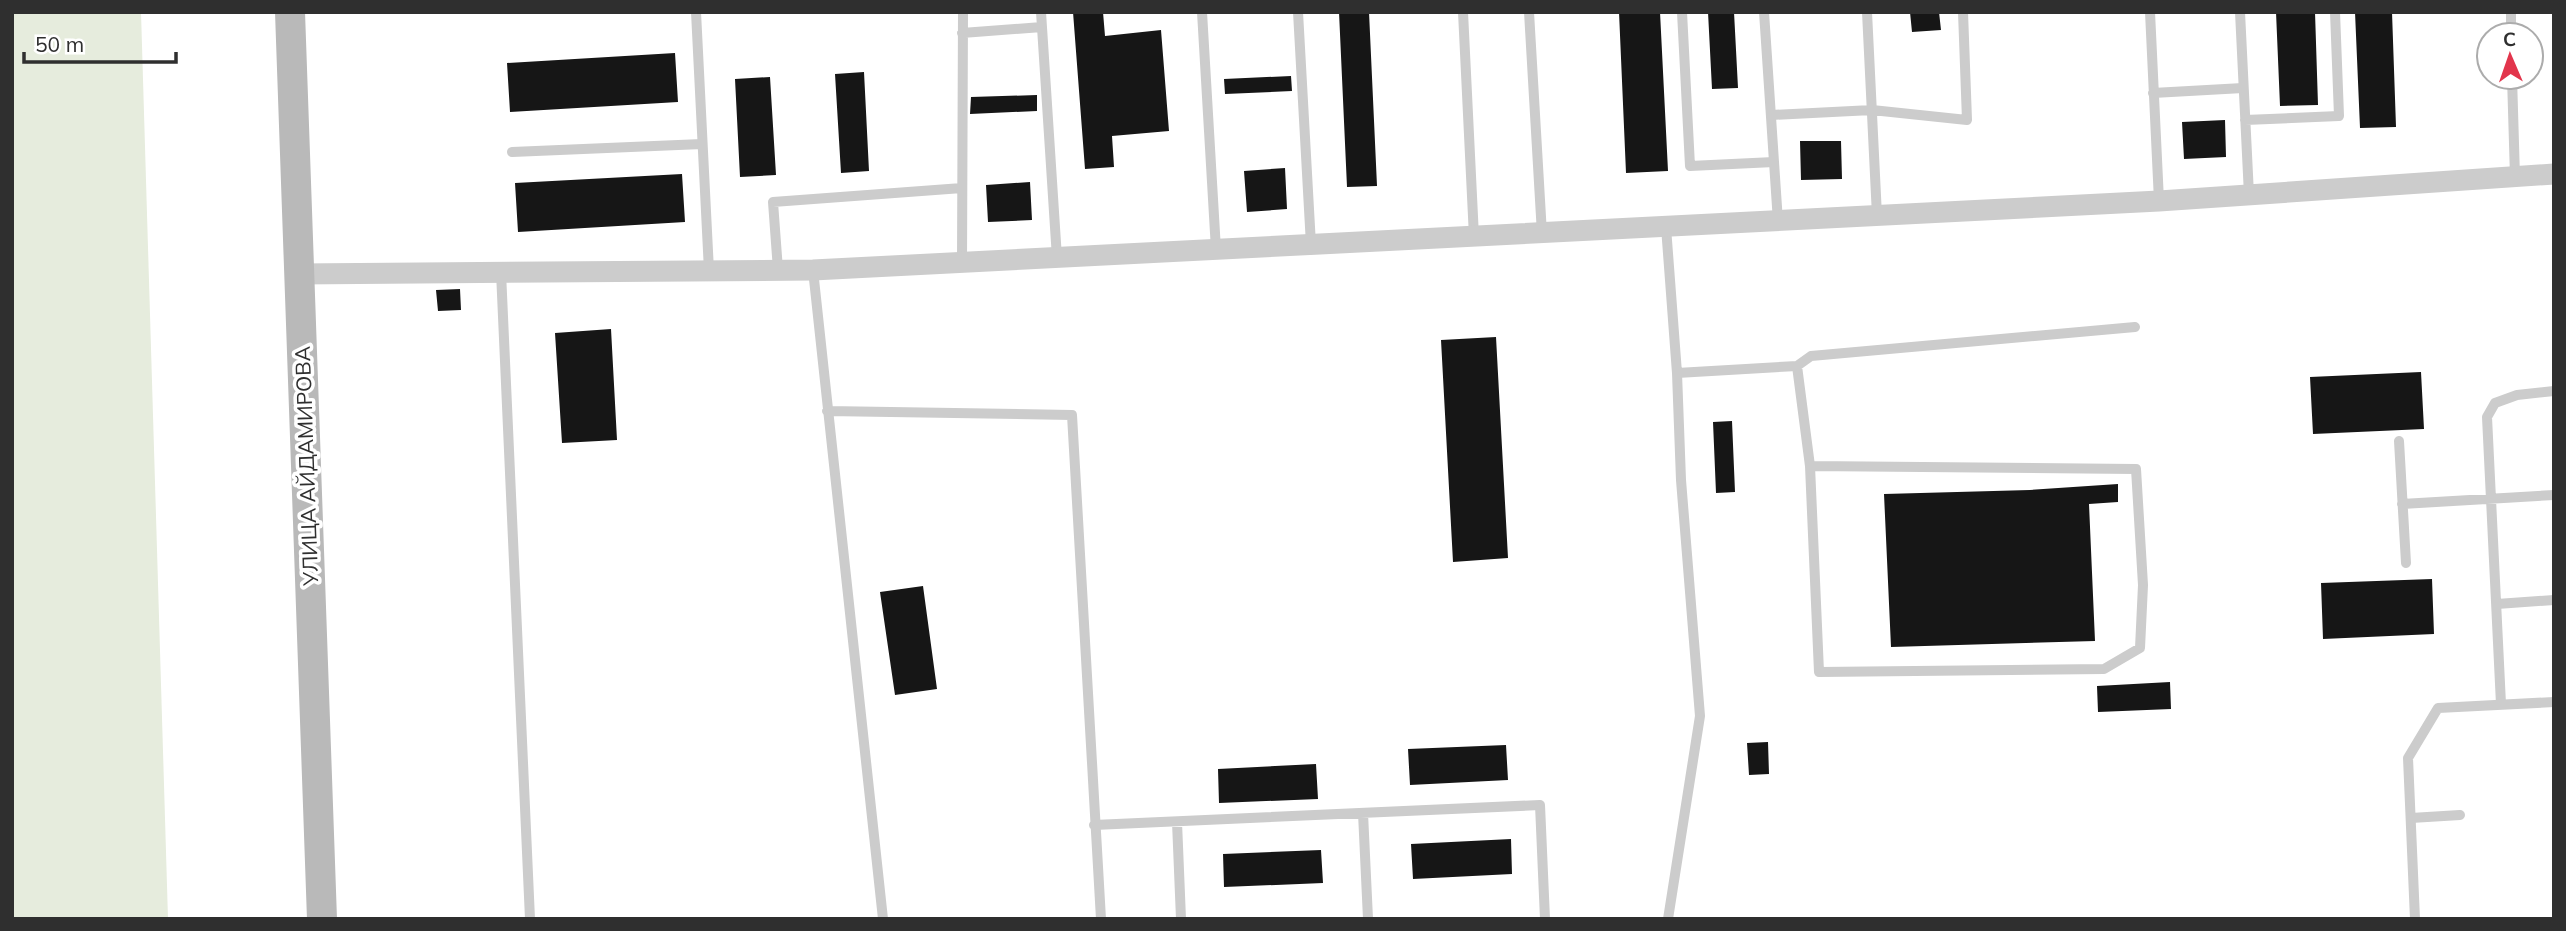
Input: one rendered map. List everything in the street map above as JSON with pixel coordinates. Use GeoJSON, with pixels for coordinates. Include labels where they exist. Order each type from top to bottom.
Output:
{"type":"FeatureCollection","features":[{"type":"Feature","properties":{"kind":"main road","name":"УЛИЦА АЙДАМИРОВА"},"geometry":{"type":"LineString","coordinates":[[290,12],[322,919]]}},
{"type":"Feature","properties":{"kind":"street"},"geometry":{"type":"LineString","coordinates":[[298,274],[813,270],[2159,201],[2554,174]]}},
{"type":"Feature","properties":{"kind":"lane"},"geometry":{"type":"LineString","coordinates":[[696,12],[709,271]]}},
{"type":"Feature","properties":{"kind":"lane"},"geometry":{"type":"LineString","coordinates":[[962,12],[962,263]]}},
{"type":"Feature","properties":{"kind":"lane"},"geometry":{"type":"LineString","coordinates":[[1041,12],[1057,258]]}},
{"type":"Feature","properties":{"kind":"lane"},"geometry":{"type":"LineString","coordinates":[[1202,12],[1216,250]]}},
{"type":"Feature","properties":{"kind":"lane"},"geometry":{"type":"LineString","coordinates":[[1298,12],[1311,245]]}},
{"type":"Feature","properties":{"kind":"lane"},"geometry":{"type":"LineString","coordinates":[[1463,12],[1474,237]]}},
{"type":"Feature","properties":{"kind":"lane"},"geometry":{"type":"LineString","coordinates":[[1530,12],[1542,234]]}},
{"type":"Feature","properties":{"kind":"lane"},"geometry":{"type":"LineString","coordinates":[[1682,12],[1690,166],[1774,162]]}},
{"type":"Feature","properties":{"kind":"lane"},"geometry":{"type":"LineString","coordinates":[[1764,12],[1778,222]]}},
{"type":"Feature","properties":{"kind":"lane"},"geometry":{"type":"LineString","coordinates":[[1867,12],[1877,216]]}},
{"type":"Feature","properties":{"kind":"lane"},"geometry":{"type":"LineString","coordinates":[[1771,115],[1872,110],[1967,120],[1963,12]]}},
{"type":"Feature","properties":{"kind":"lane"},"geometry":{"type":"LineString","coordinates":[[2150,12],[2159,201]]}},
{"type":"Feature","properties":{"kind":"lane"},"geometry":{"type":"LineString","coordinates":[[2240,12],[2249,195]]}},
{"type":"Feature","properties":{"kind":"lane"},"geometry":{"type":"LineString","coordinates":[[2245,120],[2339,116],[2335,12]]}},
{"type":"Feature","properties":{"kind":"lane"},"geometry":{"type":"LineString","coordinates":[[962,33],[1042,27]]}},
{"type":"Feature","properties":{"kind":"lane"},"geometry":{"type":"LineString","coordinates":[[2153,93],[2244,88]]}},
{"type":"Feature","properties":{"kind":"lane"},"geometry":{"type":"LineString","coordinates":[[2512,91],[2515,177]]}},
{"type":"Feature","properties":{"kind":"lane"},"geometry":{"type":"LineString","coordinates":[[512,152],[702,144]]}},
{"type":"Feature","properties":{"kind":"lane"},"geometry":{"type":"LineString","coordinates":[[778,270],[773,202],[962,188]]}},
{"type":"Feature","properties":{"kind":"lane"},"geometry":{"type":"LineString","coordinates":[[1666,228],[1677,373],[1681,480],[1700,716],[1668,919]]}},
{"type":"Feature","properties":{"kind":"lane"},"geometry":{"type":"LineString","coordinates":[[813,270],[883,919]]}},
{"type":"Feature","properties":{"kind":"lane"},"geometry":{"type":"LineString","coordinates":[[500,272],[530,919]]}},
{"type":"Feature","properties":{"kind":"lane"},"geometry":{"type":"LineString","coordinates":[[1677,373],[1797,366],[1811,356],[2135,327]]}},
{"type":"Feature","properties":{"kind":"lane"},"geometry":{"type":"LineString","coordinates":[[1797,366],[1810,466],[1819,672],[2104,669],[2140,648],[2143,585],[2136,469],[1810,466]]}},
{"type":"Feature","properties":{"kind":"lane"},"geometry":{"type":"LineString","coordinates":[[2501,704],[2487,417],[2495,403],[2516,395],[2554,391]]}},
{"type":"Feature","properties":{"kind":"lane"},"geometry":{"type":"LineString","coordinates":[[827,411],[1072,415],[1101,919]]}},
{"type":"Feature","properties":{"kind":"lane"},"geometry":{"type":"LineString","coordinates":[[2399,441],[2406,563]]}},
{"type":"Feature","properties":{"kind":"lane"},"geometry":{"type":"LineString","coordinates":[[2402,504],[2554,495]]}},
{"type":"Feature","properties":{"kind":"lane"},"geometry":{"type":"LineString","coordinates":[[2497,604],[2554,600]]}},
{"type":"Feature","properties":{"kind":"lane"},"geometry":{"type":"LineString","coordinates":[[2415,919],[2408,758],[2438,708],[2554,702]]}},
{"type":"Feature","properties":{"kind":"lane"},"geometry":{"type":"LineString","coordinates":[[1094,825],[1540,805],[1545,919]]}},
{"type":"Feature","properties":{"kind":"lane"},"geometry":{"type":"LineString","coordinates":[[1363,813],[1368,919]]}},
{"type":"Feature","properties":{"kind":"lane"},"geometry":{"type":"LineString","coordinates":[[2411,818],[2460,815]]}},
{"type":"Feature","properties":{"kind":"lane"},"geometry":{"type":"LineString","coordinates":[[1177,822],[1181,919]]}},
{"type":"Feature","properties":{"kind":"green space"},"geometry":{"type":"Polygon","coordinates":[[[12,12],[141,12],[168,919],[12,919],[12,12]]]}},
{"type":"Feature","properties":{"kind":"building"},"geometry":{"type":"Polygon","coordinates":[[[1073,12],[1103,12],[1105,36],[1161,30],[1169,131],[1112,136],[1114,167],[1085,169],[1073,12]]]}},
{"type":"Feature","properties":{"kind":"building"},"geometry":{"type":"Polygon","coordinates":[[[1339,12],[1369,12],[1377,186],[1347,187],[1339,12]]]}},
{"type":"Feature","properties":{"kind":"building"},"geometry":{"type":"Polygon","coordinates":[[[1619,12],[1660,12],[1668,171],[1626,173],[1619,12]]]}},
{"type":"Feature","properties":{"kind":"building"},"geometry":{"type":"Polygon","coordinates":[[[1708,12],[1734,12],[1738,88],[1712,89],[1708,12]]]}},
{"type":"Feature","properties":{"kind":"building"},"geometry":{"type":"Polygon","coordinates":[[[1910,12],[1939,12],[1941,30],[1912,32],[1910,12]]]}},
{"type":"Feature","properties":{"kind":"building"},"geometry":{"type":"Polygon","coordinates":[[[2276,12],[2315,12],[2318,105],[2280,106],[2276,12]]]}},
{"type":"Feature","properties":{"kind":"building"},"geometry":{"type":"Polygon","coordinates":[[[2355,12],[2392,12],[2396,127],[2360,128],[2355,12]]]}},
{"type":"Feature","properties":{"kind":"building"},"geometry":{"type":"Polygon","coordinates":[[[675,53],[678,102],[510,112],[507,63],[675,53]]]}},
{"type":"Feature","properties":{"kind":"building"},"geometry":{"type":"Polygon","coordinates":[[[864,72],[869,171],[841,173],[835,74],[864,72]]]}},
{"type":"Feature","properties":{"kind":"building"},"geometry":{"type":"Polygon","coordinates":[[[1291,76],[1292,91],[1225,94],[1224,79],[1291,76]]]}},
{"type":"Feature","properties":{"kind":"building"},"geometry":{"type":"Polygon","coordinates":[[[770,77],[776,175],[740,177],[735,79],[770,77]]]}},
{"type":"Feature","properties":{"kind":"building"},"geometry":{"type":"Polygon","coordinates":[[[1037,95],[1037,111],[970,114],[971,97],[1037,95]]]}},
{"type":"Feature","properties":{"kind":"building"},"geometry":{"type":"Polygon","coordinates":[[[2225,120],[2226,157],[2184,159],[2182,122],[2225,120]]]}},
{"type":"Feature","properties":{"kind":"building"},"geometry":{"type":"Polygon","coordinates":[[[1800,141],[1841,141],[1842,179],[1801,180],[1800,141]]]}},
{"type":"Feature","properties":{"kind":"building"},"geometry":{"type":"Polygon","coordinates":[[[1285,168],[1287,209],[1247,212],[1244,171],[1285,168]]]}},
{"type":"Feature","properties":{"kind":"building"},"geometry":{"type":"Polygon","coordinates":[[[682,174],[685,222],[518,232],[515,183],[682,174]]]}},
{"type":"Feature","properties":{"kind":"building"},"geometry":{"type":"Polygon","coordinates":[[[1030,182],[1032,220],[988,222],[986,185],[1030,182]]]}},
{"type":"Feature","properties":{"kind":"building"},"geometry":{"type":"Polygon","coordinates":[[[460,289],[461,310],[438,311],[436,290],[460,289]]]}},
{"type":"Feature","properties":{"kind":"building"},"geometry":{"type":"Polygon","coordinates":[[[611,329],[617,440],[562,443],[555,333],[611,329]]]}},
{"type":"Feature","properties":{"kind":"building"},"geometry":{"type":"Polygon","coordinates":[[[1496,337],[1508,558],[1453,562],[1441,340],[1496,337]]]}},
{"type":"Feature","properties":{"kind":"building"},"geometry":{"type":"Polygon","coordinates":[[[2421,372],[2424,429],[2313,434],[2310,377],[2421,372]]]}},
{"type":"Feature","properties":{"kind":"building"},"geometry":{"type":"Polygon","coordinates":[[[1732,421],[1735,492],[1716,493],[1713,422],[1732,421]]]}},
{"type":"Feature","properties":{"kind":"building"},"geometry":{"type":"Polygon","coordinates":[[[2118,484],[2118,502],[2089,504],[2095,641],[1891,647],[1884,494],[2030,490],[2118,484]]]}},
{"type":"Feature","properties":{"kind":"building"},"geometry":{"type":"Polygon","coordinates":[[[2432,579],[2434,634],[2323,639],[2321,583],[2432,579]]]}},
{"type":"Feature","properties":{"kind":"building"},"geometry":{"type":"Polygon","coordinates":[[[923,586],[937,689],[895,695],[880,592],[923,586]]]}},
{"type":"Feature","properties":{"kind":"building"},"geometry":{"type":"Polygon","coordinates":[[[2170,682],[2171,709],[2098,712],[2097,686],[2170,682]]]}},
{"type":"Feature","properties":{"kind":"building"},"geometry":{"type":"Polygon","coordinates":[[[1768,742],[1769,774],[1749,775],[1747,743],[1768,742]]]}},
{"type":"Feature","properties":{"kind":"building"},"geometry":{"type":"Polygon","coordinates":[[[1506,745],[1508,780],[1410,785],[1408,749],[1506,745]]]}},
{"type":"Feature","properties":{"kind":"building"},"geometry":{"type":"Polygon","coordinates":[[[1316,764],[1318,799],[1219,803],[1218,769],[1316,764]]]}},
{"type":"Feature","properties":{"kind":"building"},"geometry":{"type":"Polygon","coordinates":[[[1511,839],[1512,874],[1413,879],[1411,844],[1511,839]]]}},
{"type":"Feature","properties":{"kind":"building"},"geometry":{"type":"Polygon","coordinates":[[[1321,850],[1323,883],[1224,887],[1223,854],[1321,850]]]}}]}
